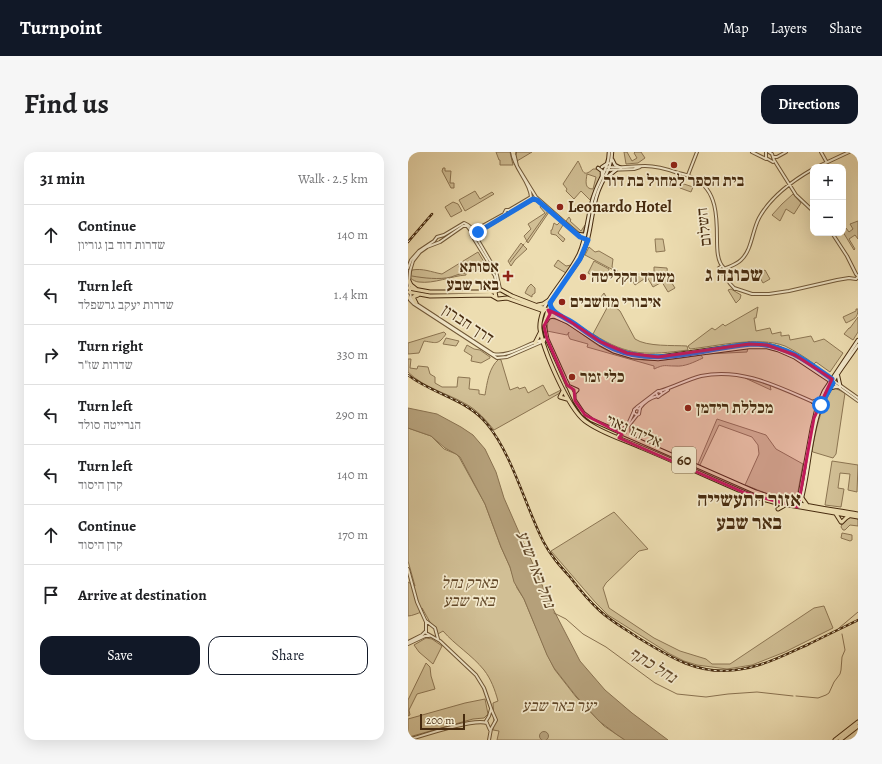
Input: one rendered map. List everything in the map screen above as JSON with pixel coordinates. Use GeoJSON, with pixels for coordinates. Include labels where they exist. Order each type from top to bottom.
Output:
{"type":"FeatureCollection","features":[{"type":"Feature","properties":{"kind":"highway"},"geometry":{"type":"LineString","coordinates":[[409,281],[419,292],[430,296],[493,295],[498,299],[507,298],[527,305],[536,306],[550,301]]}},
{"type":"Feature","properties":{"kind":"highway"},"geometry":{"type":"LineString","coordinates":[[496,297],[498,291]]}},
{"type":"Feature","properties":{"kind":"highway"},"geometry":{"type":"LineString","coordinates":[[409,293],[498,291],[546,310],[541,318]]}},
{"type":"Feature","properties":{"kind":"highway"},"geometry":{"type":"LineString","coordinates":[[416,303],[414,297],[419,292]]}},
{"type":"Feature","properties":{"kind":"highway"},"geometry":{"type":"LineString","coordinates":[[502,298],[504,293]]}},
{"type":"Feature","properties":{"kind":"highway"},"geometry":{"type":"LineString","coordinates":[[536,306],[540,313],[541,331],[545,348]]}},
{"type":"Feature","properties":{"kind":"highway","name":"אליהו נאוי"},"geometry":{"type":"LineString","coordinates":[[546,310],[544,324],[547,339],[574,400],[583,413],[589,418],[622,434],[756,492],[799,505],[858,517]]}},
{"type":"Feature","properties":{"kind":"highway"},"geometry":{"type":"LineString","coordinates":[[544,324],[547,318],[555,314]]}},
{"type":"Feature","properties":{"kind":"highway"},"geometry":{"type":"LineString","coordinates":[[541,331],[537,343],[545,348]]}},
{"type":"Feature","properties":{"kind":"highway","name":"אליהו נאוי"},"geometry":{"type":"LineString","coordinates":[[545,348],[562,387],[563,391],[560,397],[567,398],[583,420],[594,427],[755,497],[785,504],[807,505],[858,514]]}},
{"type":"Feature","properties":{"kind":"highway"},"geometry":{"type":"LineString","coordinates":[[567,385],[576,390],[574,400]]}},
{"type":"Feature","properties":{"kind":"highway"},"geometry":{"type":"LineString","coordinates":[[628,427],[628,433],[632,438]]}},
{"type":"Feature","properties":{"kind":"highway"},"geometry":{"type":"LineString","coordinates":[[618,437],[615,441],[618,437]]}},
{"type":"Feature","properties":{"kind":"highway"},"geometry":{"type":"LineString","coordinates":[[792,502],[796,501],[800,497],[807,505]]}},
{"type":"Feature","properties":{"kind":"highway"},"geometry":{"type":"LineString","coordinates":[[778,509],[785,504]]}},
{"type":"Feature","properties":{"kind":"highway"},"geometry":{"type":"LineString","coordinates":[[835,513],[842,522],[851,516]]}},
{"type":"Feature","properties":{"kind":"highway"},"geometry":{"type":"LineString","coordinates":[[835,740],[858,722]]}},
{"type":"Feature","properties":{"kind":"highway"},"geometry":{"type":"LineString","coordinates":[[840,740],[858,726]]}},
{"type":"Feature","properties":{"kind":"main road"},"geometry":{"type":"LineString","coordinates":[[610,152],[608,169],[592,201],[584,238],[574,262],[546,310],[555,314],[605,347],[632,357],[658,359],[744,347],[761,347],[778,350],[789,354],[833,381]]}},
{"type":"Feature","properties":{"kind":"main road"},"geometry":{"type":"LineString","coordinates":[[610,159],[621,168]]}},
{"type":"Feature","properties":{"kind":"main road"},"geometry":{"type":"LineString","coordinates":[[555,314],[551,307],[550,301],[580,259],[588,240],[595,202],[603,178],[600,168],[608,164],[610,159]]}},
{"type":"Feature","properties":{"kind":"main road"},"geometry":{"type":"LineString","coordinates":[[603,178],[616,170]]}},
{"type":"Feature","properties":{"kind":"main road"},"geometry":{"type":"LineString","coordinates":[[579,236],[584,238]]}},
{"type":"Feature","properties":{"kind":"main road"},"geometry":{"type":"LineString","coordinates":[[579,236],[584,238]]}},
{"type":"Feature","properties":{"kind":"main road"},"geometry":{"type":"LineString","coordinates":[[820,405],[821,399],[858,340]]}},
{"type":"Feature","properties":{"kind":"main road"},"geometry":{"type":"LineString","coordinates":[[825,376],[837,374],[858,345]]}},
{"type":"Feature","properties":{"kind":"main road"},"geometry":{"type":"LineString","coordinates":[[828,388],[840,386],[837,374]]}},
{"type":"Feature","properties":{"kind":"main road"},"geometry":{"type":"LineString","coordinates":[[799,505],[812,428],[828,388],[825,376]]}},
{"type":"Feature","properties":{"kind":"main road"},"geometry":{"type":"LineString","coordinates":[[813,402],[821,399]]}},
{"type":"Feature","properties":{"kind":"street"},"geometry":{"type":"LineString","coordinates":[[513,152],[517,166],[534,197],[579,236]]}},
{"type":"Feature","properties":{"kind":"street"},"geometry":{"type":"LineString","coordinates":[[688,176],[697,152]]}},
{"type":"Feature","properties":{"kind":"street"},"geometry":{"type":"LineString","coordinates":[[752,152],[777,165]]}},
{"type":"Feature","properties":{"kind":"street"},"geometry":{"type":"LineString","coordinates":[[768,160],[786,152]]}},
{"type":"Feature","properties":{"kind":"street"},"geometry":{"type":"LineString","coordinates":[[821,152],[827,161]]}},
{"type":"Feature","properties":{"kind":"street"},"geometry":{"type":"LineString","coordinates":[[822,164],[849,152]]}},
{"type":"Feature","properties":{"kind":"street"},"geometry":{"type":"LineString","coordinates":[[760,156],[768,153]]}},
{"type":"Feature","properties":{"kind":"street"},"geometry":{"type":"LineString","coordinates":[[768,153],[789,185],[802,202],[810,209]]}},
{"type":"Feature","properties":{"kind":"street"},"geometry":{"type":"LineString","coordinates":[[768,153],[768,160]]}},
{"type":"Feature","properties":{"kind":"street","name":"השלום"},"geometry":{"type":"LineString","coordinates":[[608,169],[634,169],[643,166]]}},
{"type":"Feature","properties":{"kind":"street","name":"השלום"},"geometry":{"type":"LineString","coordinates":[[608,169],[643,166],[662,168],[696,179],[703,184],[710,193],[714,203],[717,217],[717,248],[722,268],[729,285],[735,289],[757,295],[789,291],[831,280],[856,276]]}},
{"type":"Feature","properties":{"kind":"street"},"geometry":{"type":"LineString","coordinates":[[722,268],[728,267],[743,258],[757,221],[762,212],[777,194],[810,171]]}},
{"type":"Feature","properties":{"kind":"street"},"geometry":{"type":"LineString","coordinates":[[473,230],[534,197]]}},
{"type":"Feature","properties":{"kind":"street"},"geometry":{"type":"LineString","coordinates":[[475,235],[507,215],[509,211]]}},
{"type":"Feature","properties":{"kind":"street"},"geometry":{"type":"LineString","coordinates":[[409,293],[410,268],[420,252],[437,237],[444,235],[464,223],[468,224],[473,230],[494,272],[498,291]]}},
{"type":"Feature","properties":{"kind":"street"},"geometry":{"type":"LineString","coordinates":[[408,268],[416,254],[433,242],[443,240],[463,226],[467,226],[473,230],[475,235]]}},
{"type":"Feature","properties":{"kind":"street"},"geometry":{"type":"LineString","coordinates":[[441,235],[443,240]]}},
{"type":"Feature","properties":{"kind":"street"},"geometry":{"type":"LineString","coordinates":[[834,236],[847,256],[856,276]]}},
{"type":"Feature","properties":{"kind":"street"},"geometry":{"type":"LineString","coordinates":[[584,238],[588,240]]}},
{"type":"Feature","properties":{"kind":"street","name":"דרך חברון"},"geometry":{"type":"LineString","coordinates":[[409,293],[412,300],[416,303],[493,354],[503,355],[547,339]]}},
{"type":"Feature","properties":{"kind":"street","name":"דרך חברון"},"geometry":{"type":"LineString","coordinates":[[409,293],[414,304],[497,358],[507,357],[537,343]]}},
{"type":"Feature","properties":{"kind":"street"},"geometry":{"type":"LineString","coordinates":[[622,434],[634,409],[658,391],[661,392],[706,376],[730,374],[748,377],[771,384],[820,405]]}},
{"type":"Feature","properties":{"kind":"street"},"geometry":{"type":"LineString","coordinates":[[833,381],[858,400]]}},
{"type":"Feature","properties":{"kind":"street"},"geometry":{"type":"LineString","coordinates":[[618,437],[640,413],[640,409],[647,401],[660,396],[661,392]]}},
{"type":"Feature","properties":{"kind":"street"},"geometry":{"type":"LineString","coordinates":[[634,411],[637,415]]}},
{"type":"Feature","properties":{"kind":"street"},"geometry":{"type":"LineString","coordinates":[[408,570],[417,602],[427,627],[426,631],[422,635],[408,643]]}},
{"type":"Feature","properties":{"kind":"street"},"geometry":{"type":"LineString","coordinates":[[425,619],[435,628],[436,637],[440,642],[476,675],[486,693],[496,721],[489,740]]}},
{"type":"Feature","properties":{"kind":"street"},"geometry":{"type":"LineString","coordinates":[[427,627],[431,626]]}},
{"type":"Feature","properties":{"kind":"street"},"geometry":{"type":"LineString","coordinates":[[426,631],[430,636],[440,642]]}},
{"type":"Feature","properties":{"kind":"street"},"geometry":{"type":"LineString","coordinates":[[408,643],[425,636],[434,635],[436,632]]}},
{"type":"Feature","properties":{"kind":"street"},"geometry":{"type":"LineString","coordinates":[[490,716],[491,708]]}},
{"type":"Feature","properties":{"kind":"street"},"geometry":{"type":"LineString","coordinates":[[481,722],[490,716],[494,716]]}},
{"type":"Feature","properties":{"kind":"street"},"geometry":{"type":"LineString","coordinates":[[487,718],[490,734]]}},
{"type":"Feature","properties":{"kind":"street"},"geometry":{"type":"LineString","coordinates":[[408,740],[467,723],[481,722],[493,726]]}},
{"type":"Feature","properties":{"kind":"highlighted area"},"geometry":{"type":"Polygon","coordinates":[[[548,310],[562,316],[601,342],[627,353],[658,357],[749,344],[767,345],[795,355],[832,379],[814,418],[798,507],[745,493],[619,438],[622,434],[585,415],[575,401],[574,390],[567,385],[547,339],[544,326],[550,314],[548,310]]]}},
{"type":"Feature","properties":{"kind":"green space"},"geometry":{"type":"Polygon","coordinates":[[[496,152],[510,152],[513,165],[500,165],[500,160],[496,152]]]}},
{"type":"Feature","properties":{"kind":"green space"},"geometry":{"type":"Polygon","coordinates":[[[515,152],[532,152],[517,161],[515,152]]]}},
{"type":"Feature","properties":{"kind":"green space"},"geometry":{"type":"Polygon","coordinates":[[[624,152],[627,152],[632,161],[637,158],[634,153],[635,152],[641,152],[645,158],[638,163],[626,164],[624,152]]]}},
{"type":"Feature","properties":{"kind":"green space"},"geometry":{"type":"Polygon","coordinates":[[[578,161],[583,172],[585,173],[593,169],[601,171],[601,175],[590,200],[581,191],[574,199],[566,191],[567,189],[563,184],[578,161]],[[587,174],[586,184],[588,188],[593,189],[596,177],[587,174]]]}},
{"type":"Feature","properties":{"kind":"green space"},"geometry":{"type":"Polygon","coordinates":[[[443,168],[445,168],[445,171],[451,171],[450,183],[454,183],[454,188],[451,188],[442,171],[443,168]]]}},
{"type":"Feature","properties":{"kind":"green space"},"geometry":{"type":"Polygon","coordinates":[[[681,183],[693,187],[691,192],[680,188],[681,183]]]}},
{"type":"Feature","properties":{"kind":"green space"},"geometry":{"type":"Polygon","coordinates":[[[475,191],[480,199],[492,192],[494,194],[465,211],[459,200],[475,191]]]}},
{"type":"Feature","properties":{"kind":"green space"},"geometry":{"type":"Polygon","coordinates":[[[793,194],[801,203],[794,214],[786,209],[780,221],[772,215],[793,194]]]}},
{"type":"Feature","properties":{"kind":"green space"},"geometry":{"type":"Polygon","coordinates":[[[453,202],[458,204],[462,211],[451,217],[445,207],[453,202]]]}},
{"type":"Feature","properties":{"kind":"green space"},"geometry":{"type":"Polygon","coordinates":[[[541,205],[549,212],[528,243],[524,236],[531,229],[528,224],[545,213],[540,207],[541,205]]]}},
{"type":"Feature","properties":{"kind":"green space"},"geometry":{"type":"Polygon","coordinates":[[[569,217],[571,220],[570,221],[581,231],[585,225],[583,233],[580,233],[566,221],[569,217]]]}},
{"type":"Feature","properties":{"kind":"green space"},"geometry":{"type":"Polygon","coordinates":[[[858,221],[858,239],[855,235],[849,239],[855,249],[854,250],[845,236],[846,228],[849,232],[853,229],[850,224],[858,221]]]}},
{"type":"Feature","properties":{"kind":"green space"},"geometry":{"type":"Polygon","coordinates":[[[560,222],[563,225],[558,233],[565,239],[563,242],[556,235],[551,234],[554,223],[557,225],[560,222]]]}},
{"type":"Feature","properties":{"kind":"green space"},"geometry":{"type":"Polygon","coordinates":[[[655,239],[663,239],[665,251],[656,252],[655,239]]]}},
{"type":"Feature","properties":{"kind":"green space"},"geometry":{"type":"Polygon","coordinates":[[[521,243],[527,249],[511,266],[508,261],[521,243]]]}},
{"type":"Feature","properties":{"kind":"green space"},"geometry":{"type":"Polygon","coordinates":[[[589,247],[595,252],[599,251],[613,259],[612,267],[617,270],[617,272],[585,255],[589,247]]]}},
{"type":"Feature","properties":{"kind":"green space"},"geometry":{"type":"Polygon","coordinates":[[[478,252],[484,262],[479,265],[486,262],[488,265],[487,269],[469,270],[466,271],[466,275],[431,282],[418,282],[410,278],[412,270],[423,270],[442,274],[478,252]]]}},
{"type":"Feature","properties":{"kind":"green space"},"geometry":{"type":"Polygon","coordinates":[[[558,260],[566,266],[571,265],[566,273],[554,266],[558,260]]]}},
{"type":"Feature","properties":{"kind":"green space"},"geometry":{"type":"Polygon","coordinates":[[[594,261],[609,269],[606,283],[588,273],[594,261]]]}},
{"type":"Feature","properties":{"kind":"green space"},"geometry":{"type":"Polygon","coordinates":[[[654,267],[667,268],[668,277],[675,288],[668,292],[662,282],[653,287],[647,277],[635,285],[630,277],[620,275],[621,273],[654,275],[654,267]]]}},
{"type":"Feature","properties":{"kind":"green space"},"geometry":{"type":"Polygon","coordinates":[[[765,270],[770,279],[763,283],[758,274],[765,270]]]}},
{"type":"Feature","properties":{"kind":"green space"},"geometry":{"type":"Polygon","coordinates":[[[531,284],[535,288],[535,293],[532,297],[525,293],[531,284]]]}},
{"type":"Feature","properties":{"kind":"green space"},"geometry":{"type":"Polygon","coordinates":[[[731,289],[741,295],[740,299],[736,303],[728,290],[731,289]]]}},
{"type":"Feature","properties":{"kind":"green space"},"geometry":{"type":"Polygon","coordinates":[[[604,293],[609,302],[620,311],[635,339],[640,342],[653,344],[687,346],[688,350],[661,353],[639,352],[617,347],[593,334],[608,306],[604,303],[606,301],[601,297],[604,293]]]}},
{"type":"Feature","properties":{"kind":"green space"},"geometry":{"type":"Polygon","coordinates":[[[758,307],[756,318],[754,318],[756,331],[770,328],[772,334],[781,332],[781,336],[789,335],[790,340],[811,336],[814,342],[824,339],[843,353],[830,372],[816,362],[814,364],[789,348],[774,343],[750,342],[690,349],[688,346],[712,328],[715,330],[723,324],[725,326],[758,307]]]}},
{"type":"Feature","properties":{"kind":"green space"},"geometry":{"type":"Polygon","coordinates":[[[856,309],[858,309],[858,312],[856,316],[846,323],[843,317],[856,311],[856,309]]]}},
{"type":"Feature","properties":{"kind":"green space"},"geometry":{"type":"Polygon","coordinates":[[[858,317],[858,332],[853,340],[844,334],[858,317]]]}},
{"type":"Feature","properties":{"kind":"green space"},"geometry":{"type":"Polygon","coordinates":[[[551,318],[570,326],[599,346],[624,357],[662,360],[701,355],[703,358],[686,365],[663,366],[654,369],[654,366],[587,347],[588,344],[570,339],[568,335],[569,332],[567,335],[547,331],[548,320],[551,318]]]}},
{"type":"Feature","properties":{"kind":"green space"},"geometry":{"type":"Polygon","coordinates":[[[444,332],[446,334],[439,342],[435,343],[424,341],[419,353],[408,354],[408,343],[444,332]]]}},
{"type":"Feature","properties":{"kind":"green space"},"geometry":{"type":"Polygon","coordinates":[[[446,338],[459,341],[456,346],[443,344],[446,338]]]}},
{"type":"Feature","properties":{"kind":"green space"},"geometry":{"type":"Polygon","coordinates":[[[467,345],[474,349],[480,350],[490,358],[481,363],[471,361],[472,356],[464,351],[467,345]]]}},
{"type":"Feature","properties":{"kind":"green space"},"geometry":{"type":"Polygon","coordinates":[[[748,348],[747,352],[707,354],[748,348]]]}},
{"type":"Feature","properties":{"kind":"green space"},"geometry":{"type":"Polygon","coordinates":[[[408,359],[411,359],[410,368],[417,369],[418,366],[428,367],[430,374],[435,377],[435,383],[442,387],[457,387],[458,377],[470,378],[469,389],[479,390],[479,394],[485,395],[491,371],[499,359],[501,360],[510,390],[518,387],[519,389],[525,387],[528,393],[543,385],[549,396],[561,390],[560,393],[494,430],[470,406],[414,378],[408,372],[408,359]]]}},
{"type":"Feature","properties":{"kind":"green space"},"geometry":{"type":"Polygon","coordinates":[[[745,378],[770,385],[771,390],[745,378]]]}},
{"type":"Feature","properties":{"kind":"green space"},"geometry":{"type":"Polygon","coordinates":[[[835,388],[845,393],[836,454],[833,458],[812,451],[821,412],[832,389],[835,388]]]}},
{"type":"Feature","properties":{"kind":"green space"},"geometry":{"type":"Polygon","coordinates":[[[717,419],[766,435],[776,449],[803,464],[797,497],[794,500],[776,497],[745,485],[759,454],[758,445],[752,437],[719,425],[700,465],[698,464],[717,419]]]}},
{"type":"Feature","properties":{"kind":"green space","name":"פארק נחל באר שבע"},"geometry":{"type":"Polygon","coordinates":[[[408,428],[431,436],[444,449],[456,454],[459,457],[485,504],[517,588],[524,599],[555,670],[576,697],[604,726],[625,740],[497,740],[499,731],[493,730],[493,703],[498,701],[486,673],[443,631],[438,634],[436,627],[431,624],[422,608],[422,612],[408,616],[408,582],[415,586],[408,561],[408,428]]]}},
{"type":"Feature","properties":{"kind":"green space"},"geometry":{"type":"Polygon","coordinates":[[[832,461],[858,465],[857,492],[848,490],[850,474],[840,473],[838,488],[844,489],[841,507],[825,505],[832,461]]]}},
{"type":"Feature","properties":{"kind":"green space"},"geometry":{"type":"Polygon","coordinates":[[[614,512],[648,549],[639,551],[606,583],[603,588],[609,608],[654,638],[680,651],[706,659],[712,664],[730,664],[814,608],[824,606],[833,628],[785,652],[752,665],[727,669],[697,665],[684,661],[670,654],[608,615],[551,551],[614,512]]]}},
{"type":"Feature","properties":{"kind":"green space"},"geometry":{"type":"Polygon","coordinates":[[[852,517],[858,519],[858,526],[850,525],[843,530],[841,527],[846,519],[852,517]]]}},
{"type":"Feature","properties":{"kind":"green space"},"geometry":{"type":"Polygon","coordinates":[[[842,533],[852,535],[852,540],[850,541],[841,538],[842,533]]]}},
{"type":"Feature","properties":{"kind":"green space"},"geometry":{"type":"Polygon","coordinates":[[[426,638],[432,639],[442,646],[433,664],[419,652],[414,645],[426,638]]]}},
{"type":"Feature","properties":{"kind":"green space"},"geometry":{"type":"Polygon","coordinates":[[[426,663],[430,667],[435,689],[417,694],[409,710],[410,715],[408,716],[408,700],[426,663]]]}},
{"type":"Feature","properties":{"kind":"green space"},"geometry":{"type":"Polygon","coordinates":[[[485,699],[488,714],[484,718],[473,719],[409,737],[408,719],[485,699]]]}},
{"type":"Feature","properties":{"kind":"shaded area"},"geometry":{"type":"Polygon","coordinates":[[[408,408],[437,414],[473,435],[485,449],[496,472],[504,498],[550,603],[580,661],[605,690],[632,713],[668,740],[625,740],[599,721],[576,696],[554,668],[547,655],[524,599],[514,582],[510,567],[485,504],[460,457],[445,448],[431,436],[408,428],[408,408]]]}},
{"type":"Feature","properties":{"kind":"shaded area"},"geometry":{"type":"Polygon","coordinates":[[[544,731],[549,736],[544,741],[539,736],[544,731]]]}},
{"type":"Feature","properties":{"kind":"waterway"},"geometry":{"type":"LineString","coordinates":[[526,242],[548,211]]}},
{"type":"Feature","properties":{"kind":"waterway"},"geometry":{"type":"LineString","coordinates":[[510,262],[524,244]]}},
{"type":"Feature","properties":{"kind":"waterway"},"geometry":{"type":"LineString","coordinates":[[412,276],[442,278],[467,273]]}},
{"type":"Feature","properties":{"kind":"waterway","name":"נחל כתף"},"geometry":{"type":"LineString","coordinates":[[839,628],[858,612]]}},
{"type":"Feature","properties":{"kind":"waterway","name":"נחל כתף"},"geometry":{"type":"LineString","coordinates":[[554,613],[566,619],[583,634],[606,647],[655,683],[677,694],[706,697],[757,692],[793,696]]}},
{"type":"Feature","properties":{"kind":"waterway","name":"נחל כתף"},"geometry":{"type":"LineString","coordinates":[[796,696],[818,698],[829,693],[841,670],[842,657],[845,650],[842,634]]}},
{"type":"Feature","properties":{"kind":"railway"},"geometry":{"type":"LineString","coordinates":[[408,242],[432,214]]}},
{"type":"Feature","properties":{"kind":"railway"},"geometry":{"type":"LineString","coordinates":[[408,375],[417,382],[470,408],[479,415],[496,436],[504,450],[536,527],[555,560],[584,595],[600,611],[618,625],[660,651],[695,667],[721,671],[735,670],[755,666],[782,656],[858,620]]}},
{"type":"Feature","properties":{"kind":"place","name":"בית הספר למחול בת דור"},"geometry":{"type":"Point","coordinates":[674,165]}},
{"type":"Feature","properties":{"kind":"place","name":"Leonardo Hotel"},"geometry":{"type":"Point","coordinates":[560,207]}},
{"type":"Feature","properties":{"kind":"place","name":"אסותא באר שבע"},"geometry":{"type":"Point","coordinates":[508,276]}},
{"type":"Feature","properties":{"kind":"place","name":"משרד הקליטה"},"geometry":{"type":"Point","coordinates":[583,277]}},
{"type":"Feature","properties":{"kind":"place","name":"איבורי מחשבים"},"geometry":{"type":"Point","coordinates":[562,302]}},
{"type":"Feature","properties":{"kind":"place","name":"כלי זמר"},"geometry":{"type":"Point","coordinates":[572,377]}},
{"type":"Feature","properties":{"kind":"place","name":"מכללת רידמן"},"geometry":{"type":"Point","coordinates":[688,408]}},
{"type":"Feature","properties":{"kind":"district","name":"שכונה ג"},"geometry":{"type":"Point","coordinates":[734,274]}},
{"type":"Feature","properties":{"kind":"district","name":"אזור התעשייה באר שבע"},"geometry":{"type":"Point","coordinates":[749,510]}},
{"type":"Feature","properties":{"kind":"route"},"geometry":{"type":"LineString","coordinates":[[478,232],[505,215],[509,215],[510,212],[531,202],[533,199],[537,200],[580,237],[588,240],[580,259],[550,303],[555,312],[614,349],[645,356],[658,357],[753,344],[761,344],[779,348],[790,352],[832,379],[831,381],[833,383],[821,405]]}},
{"type":"Feature","properties":{"kind":"water label","name":"נחל באר שבע"},"geometry":{"type":"Point","coordinates":[536,569]}},
{"type":"Feature","properties":{"kind":"park label","name":"יער באר שבע"},"geometry":{"type":"Point","coordinates":[559,706]}}]}
